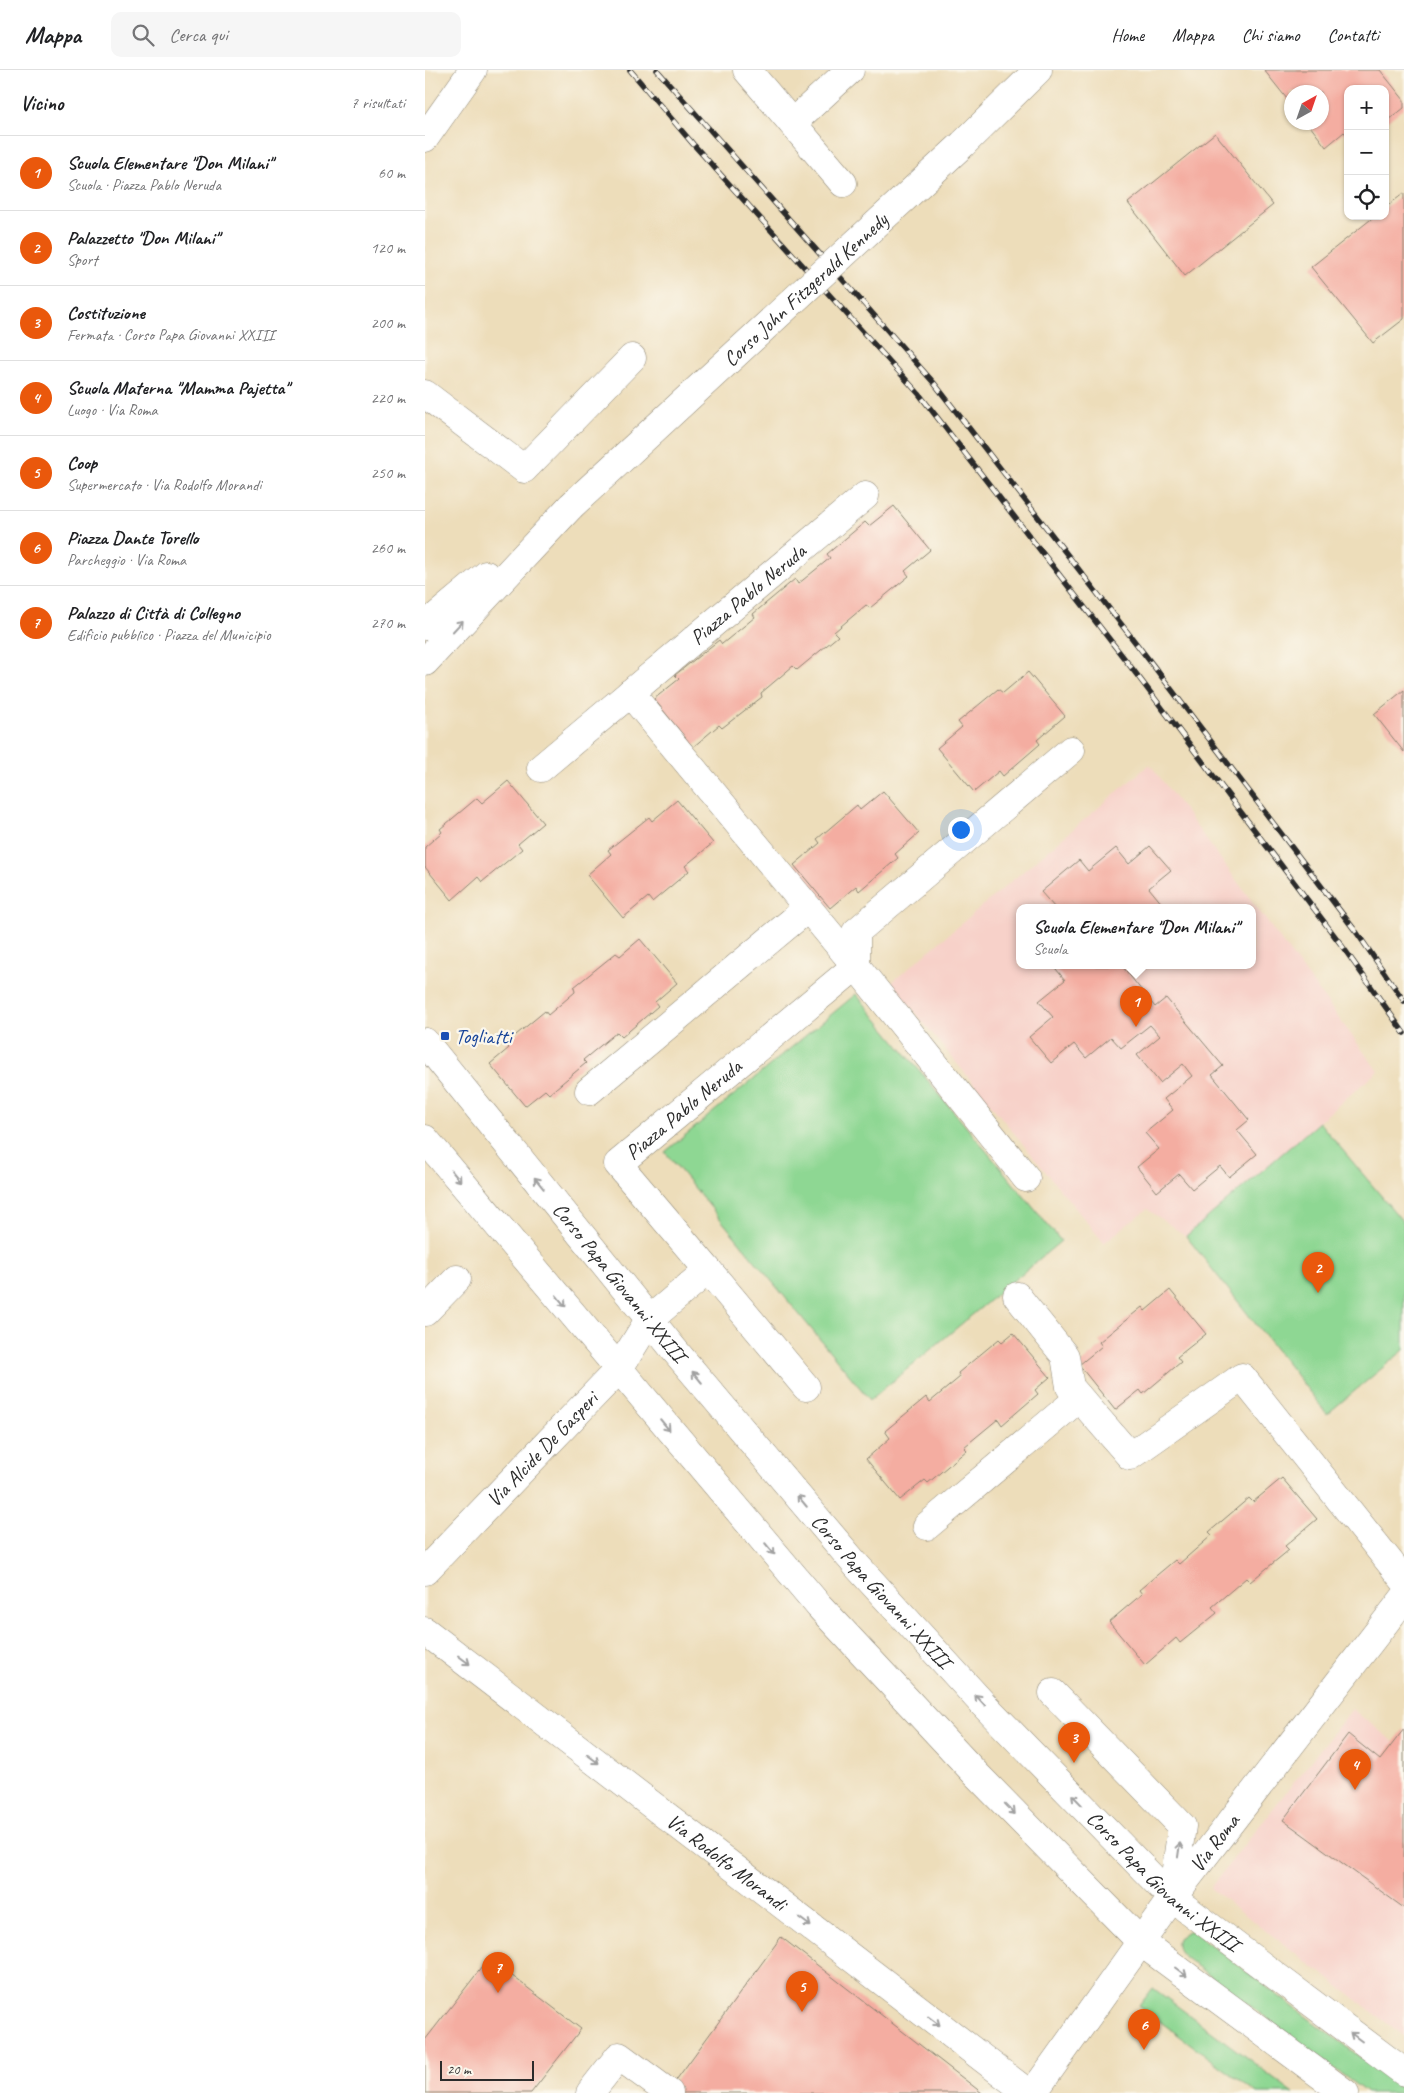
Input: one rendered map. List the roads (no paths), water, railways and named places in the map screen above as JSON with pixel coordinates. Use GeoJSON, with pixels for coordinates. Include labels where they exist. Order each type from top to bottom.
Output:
{"type":"FeatureCollection","features":[{"type":"Feature","properties":{"kind":"street"},"geometry":{"type":"LineString","coordinates":[[425,138],[473,70]]}},
{"type":"Feature","properties":{"kind":"street"},"geometry":{"type":"LineString","coordinates":[[747,70],[843,183]]}},
{"type":"Feature","properties":{"kind":"street"},"geometry":{"type":"LineString","coordinates":[[792,123],[850,70]]}},
{"type":"Feature","properties":{"kind":"street","name":"Corso John Fitzgerald Kennedy"},"geometry":{"type":"LineString","coordinates":[[425,626],[571,506],[963,144],[1038,70]]}},
{"type":"Feature","properties":{"kind":"street"},"geometry":{"type":"LineString","coordinates":[[425,394],[524,468],[631,358]]}},
{"type":"Feature","properties":{"kind":"street","name":"Piazza Pablo Neruda"},"geometry":{"type":"LineString","coordinates":[[541,768],[865,496]]}},
{"type":"Feature","properties":{"kind":"street","name":"Corso John Fitzgerald Kennedy"},"geometry":{"type":"LineString","coordinates":[[425,662],[571,506]]}},
{"type":"Feature","properties":{"kind":"street"},"geometry":{"type":"LineString","coordinates":[[630,693],[856,966],[1026,1178]]}},
{"type":"Feature","properties":{"kind":"street"},"geometry":{"type":"LineString","coordinates":[[856,966],[856,932],[1071,750]]}},
{"type":"Feature","properties":{"kind":"street"},"geometry":{"type":"LineString","coordinates":[[589,1091],[808,908]]}},
{"type":"Feature","properties":{"kind":"street","name":"Piazza Pablo Neruda"},"geometry":{"type":"LineString","coordinates":[[806,1387],[618,1164],[856,966]]}},
{"type":"Feature","properties":{"kind":"street","name":"Corso Papa Giovanni XXIII"},"geometry":{"type":"LineString","coordinates":[[425,1042],[649,1320],[864,1573],[984,1704],[1172,1898],[1404,2072]]}},
{"type":"Feature","properties":{"kind":"street"},"geometry":{"type":"LineString","coordinates":[[425,1139],[819,1606],[976,1774],[1142,1943],[1345,2093]]}},
{"type":"Feature","properties":{"kind":"street"},"geometry":{"type":"LineString","coordinates":[[649,1320],[708,1270]]}},
{"type":"Feature","properties":{"kind":"street"},"geometry":{"type":"LineString","coordinates":[[425,1312],[457,1279]]}},
{"type":"Feature","properties":{"kind":"street"},"geometry":{"type":"LineString","coordinates":[[1017,1296],[1065,1356],[1070,1387],[1130,1456],[1242,1377],[1404,1580]]}},
{"type":"Feature","properties":{"kind":"street","name":"Via Alcide De Gasperi"},"geometry":{"type":"LineString","coordinates":[[425,1571],[619,1370],[649,1320]]}},
{"type":"Feature","properties":{"kind":"street"},"geometry":{"type":"LineString","coordinates":[[927,1526],[1079,1398]]}},
{"type":"Feature","properties":{"kind":"street","name":"Via Roma"},"geometry":{"type":"LineString","coordinates":[[1033,2093],[1142,1943],[1172,1898],[1404,1598]]}},
{"type":"Feature","properties":{"kind":"street","name":"Via Rodolfo Morandi"},"geometry":{"type":"LineString","coordinates":[[425,1631],[1028,2093]]}},
{"type":"Feature","properties":{"kind":"street"},"geometry":{"type":"LineString","coordinates":[[1053,1693],[1182,1826],[1172,1898]]}},
{"type":"Feature","properties":{"kind":"street"},"geometry":{"type":"LineString","coordinates":[[590,2093],[619,2056],[669,2093]]}},
{"type":"Feature","properties":{"kind":"railway"},"geometry":{"type":"LineString","coordinates":[[630,70],[693,144],[919,394],[1134,671],[1340,943],[1404,1033]]}},
{"type":"Feature","properties":{"kind":"railway"},"geometry":{"type":"LineString","coordinates":[[657,70],[934,383],[1149,660],[1357,933],[1404,1001]]}},
{"type":"Feature","properties":{"kind":"place","name":"Scuola Elementare \"Don Milani\""},"geometry":{"type":"Point","coordinates":[1136,1027]}},
{"type":"Feature","properties":{"kind":"place","name":"Togliatti"},"geometry":{"type":"Point","coordinates":[445,1036]}},
{"type":"Feature","properties":{"kind":"place","name":"Palazzetto \"Don Milani\""},"geometry":{"type":"Point","coordinates":[1318,1293]}},
{"type":"Feature","properties":{"kind":"place","name":"Costituzione"},"geometry":{"type":"Point","coordinates":[1074,1763]}},
{"type":"Feature","properties":{"kind":"place","name":"Scuola Materna \"Mamma Pajetta\""},"geometry":{"type":"Point","coordinates":[1355,1790]}},
{"type":"Feature","properties":{"kind":"place","name":"Palazzo di Città di Collegno"},"geometry":{"type":"Point","coordinates":[498,1993]}},
{"type":"Feature","properties":{"kind":"place","name":"Coop"},"geometry":{"type":"Point","coordinates":[802,2012]}},
{"type":"Feature","properties":{"kind":"place","name":"Piazza Dante Torello"},"geometry":{"type":"Point","coordinates":[1144,2050]}}]}
